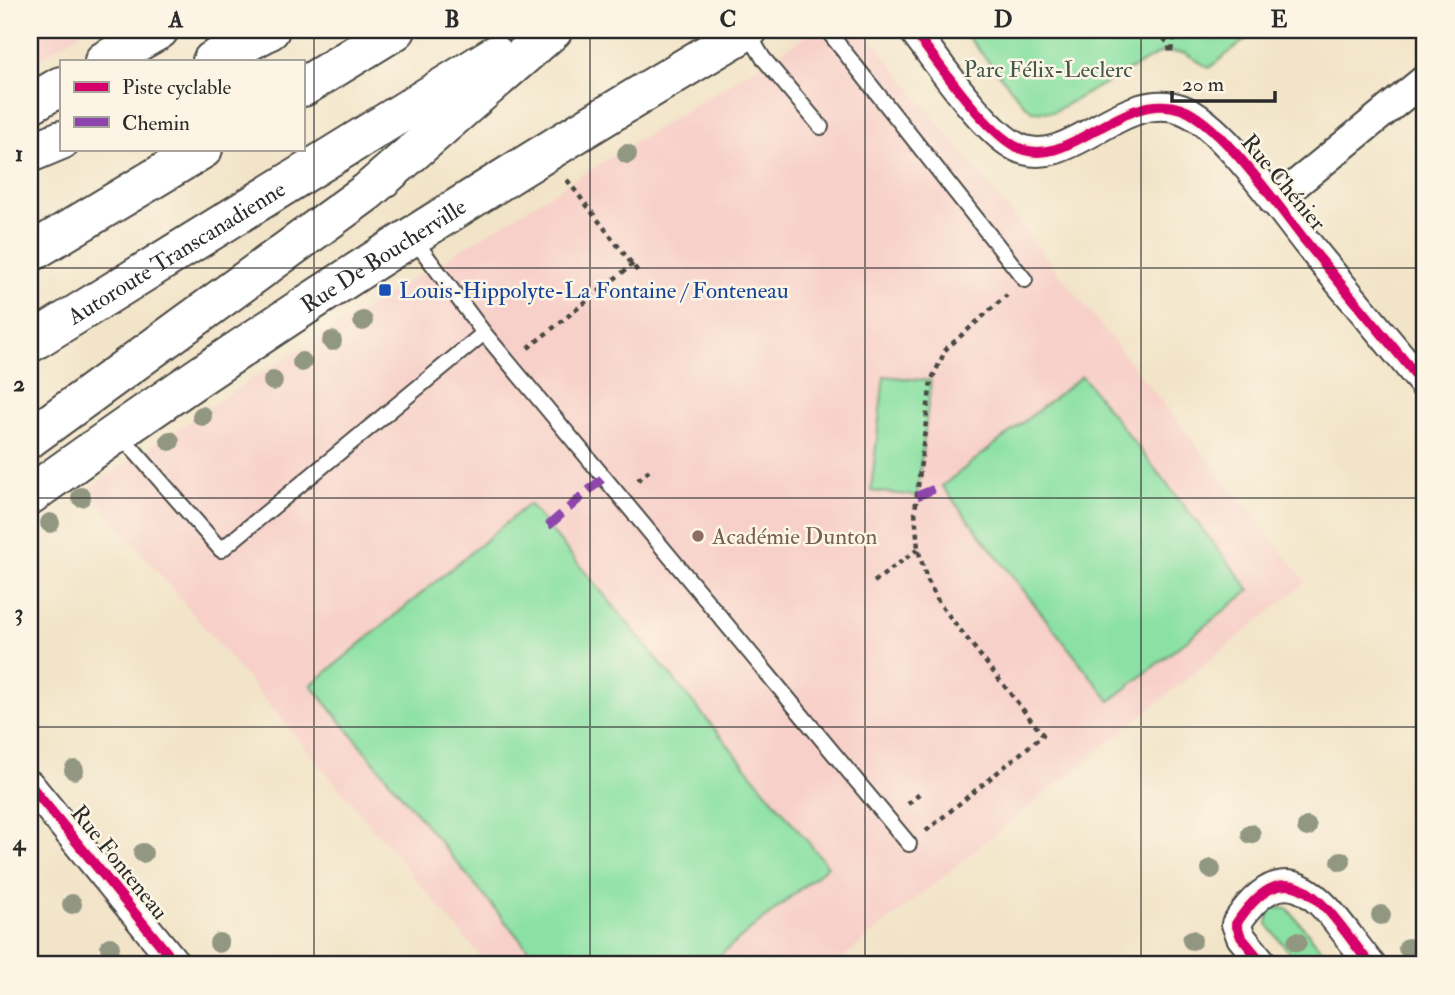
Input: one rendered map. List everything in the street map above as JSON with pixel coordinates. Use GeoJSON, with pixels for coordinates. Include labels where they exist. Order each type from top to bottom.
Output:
{"type":"FeatureCollection","features":[{"type":"Feature","properties":{"kind":"main road"},"geometry":{"type":"LineString","coordinates":[[106,60],[159,30]]}},
{"type":"Feature","properties":{"kind":"main road"},"geometry":{"type":"LineString","coordinates":[[214,60],[270,30]]}},
{"type":"Feature","properties":{"kind":"main road"},"geometry":{"type":"LineString","coordinates":[[304,86],[396,30]]}},
{"type":"Feature","properties":{"kind":"main road","name":"Autoroute Transcanadienne"},"geometry":{"type":"LineString","coordinates":[[30,343],[537,30]]}},
{"type":"Feature","properties":{"kind":"main road"},"geometry":{"type":"LineString","coordinates":[[30,438],[367,192],[553,30]]}},
{"type":"Feature","properties":{"kind":"main road","name":"Rue De Boucherville"},"geometry":{"type":"LineString","coordinates":[[30,495],[243,345],[747,30]]}},
{"type":"Feature","properties":{"kind":"main road"},"geometry":{"type":"LineString","coordinates":[[30,104],[60,87]]}},
{"type":"Feature","properties":{"kind":"main road"},"geometry":{"type":"LineString","coordinates":[[30,153],[60,140]]}},
{"type":"Feature","properties":{"kind":"main road"},"geometry":{"type":"LineString","coordinates":[[30,253],[201,150]]}},
{"type":"Feature","properties":{"kind":"street","name":"Rue Chénier"},"geometry":{"type":"LineString","coordinates":[[913,30],[986,120],[1020,148],[1040,153],[1055,150],[1125,113],[1144,107],[1181,109],[1196,116],[1212,129],[1274,202],[1425,386]]}},
{"type":"Feature","properties":{"kind":"street"},"geometry":{"type":"LineString","coordinates":[[1274,202],[1425,79]]}},
{"type":"Feature","properties":{"kind":"street","name":"Rue Fonteneau"},"geometry":{"type":"LineString","coordinates":[[30,785],[177,965]]}},
{"type":"Feature","properties":{"kind":"street"},"geometry":{"type":"LineString","coordinates":[[1264,965],[1241,937],[1237,923],[1248,905],[1279,884],[1291,883],[1307,889],[1371,965]]}},
{"type":"Feature","properties":{"kind":"lane"},"geometry":{"type":"LineString","coordinates":[[747,30],[763,58],[821,127]]}},
{"type":"Feature","properties":{"kind":"lane"},"geometry":{"type":"LineString","coordinates":[[827,30],[1025,280]]}},
{"type":"Feature","properties":{"kind":"lane"},"geometry":{"type":"LineString","coordinates":[[412,237],[484,333],[909,844]]}},
{"type":"Feature","properties":{"kind":"lane"},"geometry":{"type":"LineString","coordinates":[[117,432],[221,550],[484,333]]}},
{"type":"Feature","properties":{"kind":"path"},"geometry":{"type":"LineString","coordinates":[[1158,30],[1169,46],[1170,55],[1175,30]]}},
{"type":"Feature","properties":{"kind":"path"},"geometry":{"type":"LineString","coordinates":[[567,179],[639,273]]}},
{"type":"Feature","properties":{"kind":"path"},"geometry":{"type":"LineString","coordinates":[[531,346],[633,264]]}},
{"type":"Feature","properties":{"kind":"path"},"geometry":{"type":"LineString","coordinates":[[932,826],[1043,735],[939,603],[926,578],[918,548],[915,512],[931,381],[946,349],[1008,295]]}},
{"type":"Feature","properties":{"kind":"path"},"geometry":{"type":"LineString","coordinates":[[637,480],[653,467]]}},
{"type":"Feature","properties":{"kind":"path"},"geometry":{"type":"LineString","coordinates":[[874,582],[918,548]]}},
{"type":"Feature","properties":{"kind":"path"},"geometry":{"type":"LineString","coordinates":[[905,808],[922,792]]}},
{"type":"Feature","properties":{"kind":"shaded area"},"geometry":{"type":"Polygon","coordinates":[[[30,30],[86,30],[30,64],[30,30]]]}},
{"type":"Feature","properties":{"kind":"shaded area","name":"Académie Dunton"},"geometry":{"type":"Polygon","coordinates":[[[816,30],[864,30],[1306,582],[834,965],[488,965],[88,489],[250,380],[816,30]]]}},
{"type":"Feature","properties":{"kind":"green space","name":"Parc Félix-Leclerc"},"geometry":{"type":"Polygon","coordinates":[[[962,30],[1258,30],[1209,68],[1185,53],[1162,52],[1053,112],[1032,111],[1023,103],[962,30]]]}},
{"type":"Feature","properties":{"kind":"green space"},"geometry":{"type":"Polygon","coordinates":[[[884,376],[931,381],[917,496],[871,491],[884,376]]]}},
{"type":"Feature","properties":{"kind":"green space"},"geometry":{"type":"Polygon","coordinates":[[[1082,376],[1250,590],[1110,701],[942,486],[1082,376]]]}},
{"type":"Feature","properties":{"kind":"green space"},"geometry":{"type":"Polygon","coordinates":[[[529,504],[828,866],[708,965],[541,965],[311,685],[529,504]]]}},
{"type":"Feature","properties":{"kind":"green space"},"geometry":{"type":"Polygon","coordinates":[[[1274,907],[1288,909],[1334,965],[1299,965],[1267,924],[1269,911],[1274,907]]]}},
{"type":"Feature","properties":{"kind":"marked path"},"geometry":{"type":"LineString","coordinates":[[548,526],[603,478]]}},
{"type":"Feature","properties":{"kind":"marked path"},"geometry":{"type":"LineString","coordinates":[[917,496],[942,486]]}},
{"type":"Feature","properties":{"kind":"cycle path"},"geometry":{"type":"LineString","coordinates":[[913,30],[987,123],[1013,145],[1033,152],[1053,150],[1073,142],[1136,110],[1158,106],[1181,109],[1197,117],[1249,168],[1425,386]]}},
{"type":"Feature","properties":{"kind":"cycle path"},"geometry":{"type":"LineString","coordinates":[[30,785],[177,965]]}},
{"type":"Feature","properties":{"kind":"cycle path"},"geometry":{"type":"LineString","coordinates":[[1264,965],[1241,937],[1236,924],[1256,899],[1275,887],[1293,886],[1310,894],[1325,908],[1371,965]]}},
{"type":"Feature","properties":{"kind":"place","name":"Louis-Hippolyte-La Fontaine / Fonteneau"},"geometry":{"type":"Point","coordinates":[385,290]}},
{"type":"Feature","properties":{"kind":"place","name":"Académie Dunton"},"geometry":{"type":"Point","coordinates":[698,536]}}]}
